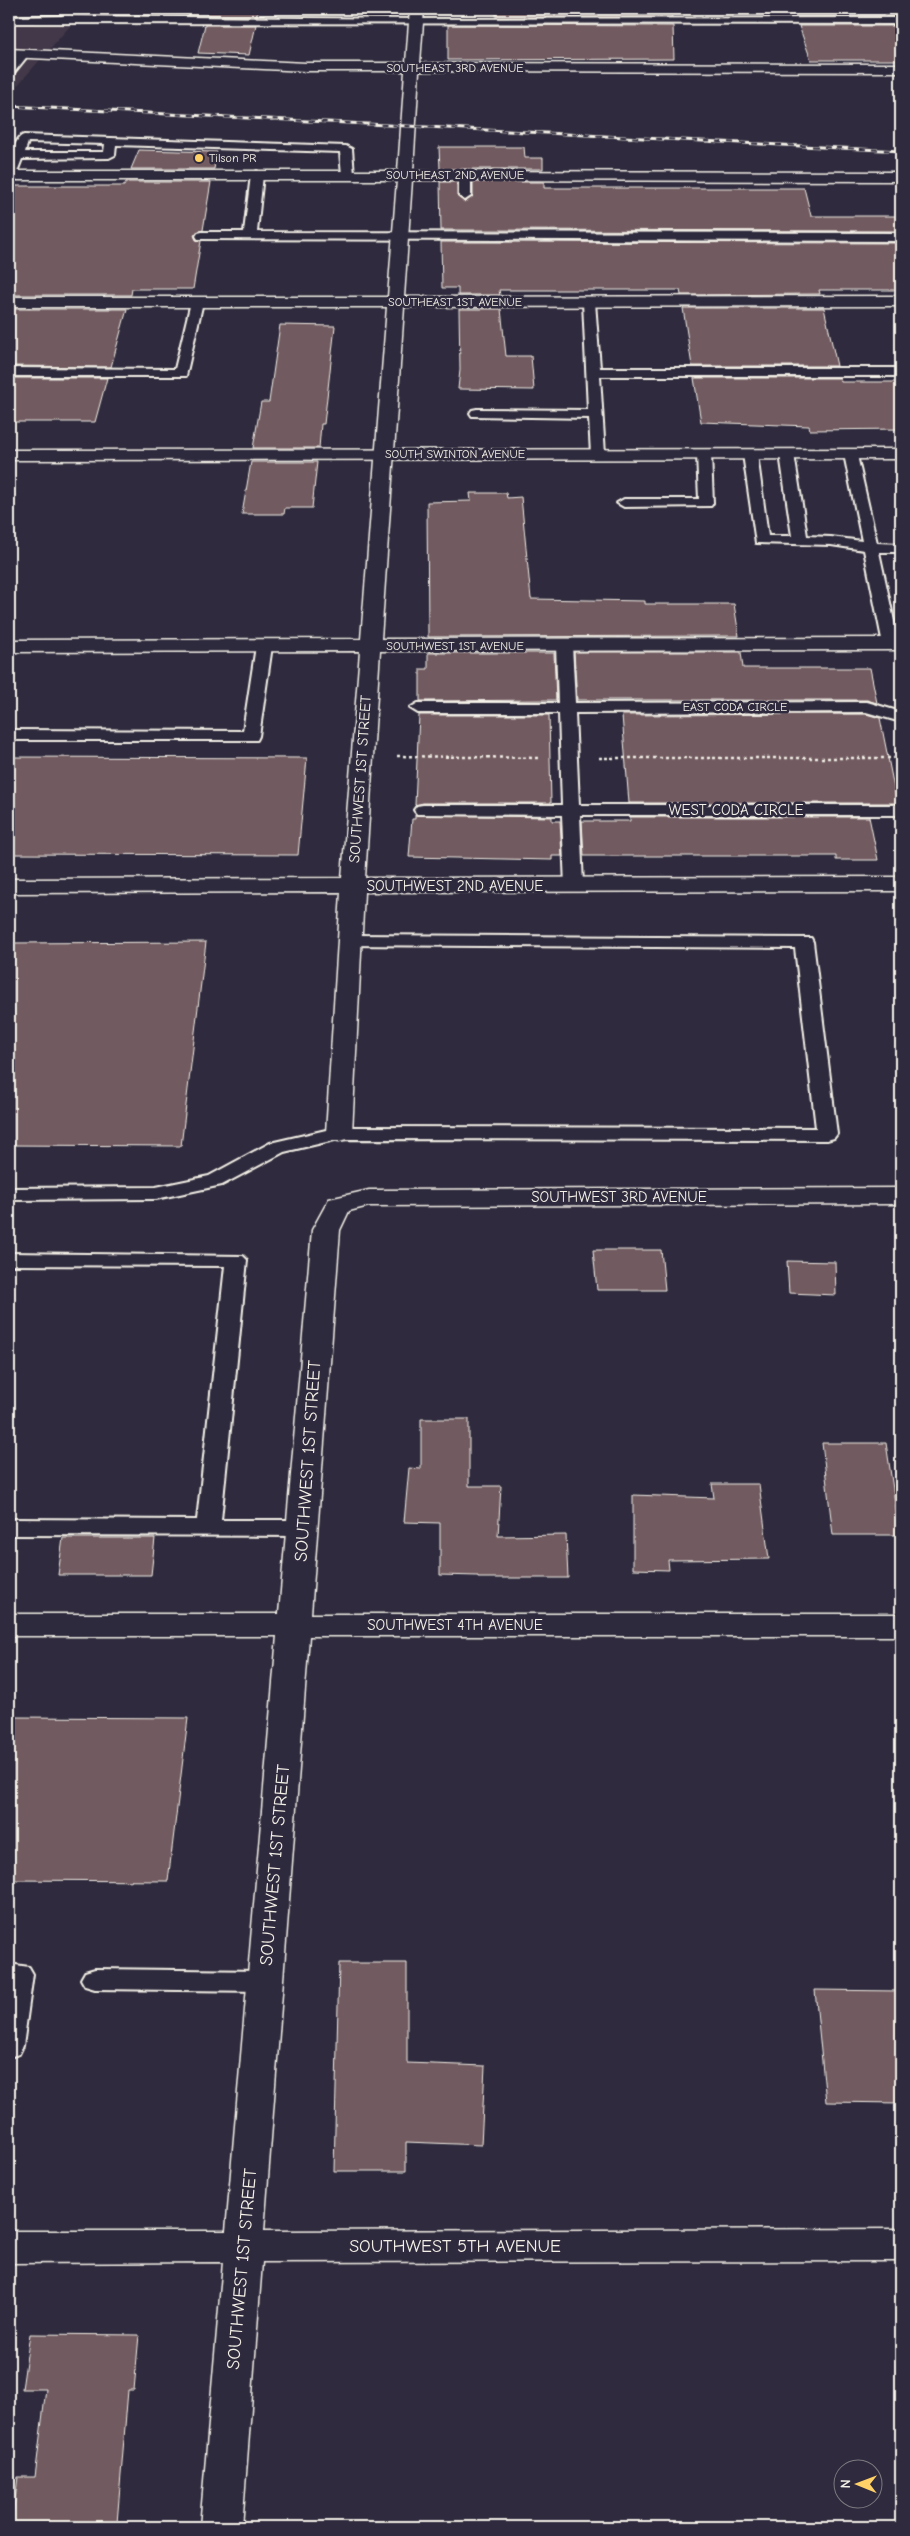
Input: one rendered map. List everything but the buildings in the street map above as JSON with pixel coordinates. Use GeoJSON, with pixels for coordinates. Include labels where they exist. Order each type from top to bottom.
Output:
{"type":"FeatureCollection","features":[{"type":"Feature","properties":{"kind":"street","name":"SOUTHWEST 1ST STREET"},"geometry":{"type":"LineString","coordinates":[[339,1133],[353,886],[416,14]]}},
{"type":"Feature","properties":{"kind":"street","name":"SOUTHEAST 3RD AVENUE"},"geometry":{"type":"LineString","coordinates":[[9,53],[306,67],[901,68]]}},
{"type":"Feature","properties":{"kind":"street","name":"SOUTHEAST 2ND AVENUE"},"geometry":{"type":"LineString","coordinates":[[10,175],[901,177]]}},
{"type":"Feature","properties":{"kind":"street","name":"SOUTHEAST 1ST AVENUE"},"geometry":{"type":"LineString","coordinates":[[9,302],[901,301]]}},
{"type":"Feature","properties":{"kind":"street","name":"SOUTH SWINTON AVENUE"},"geometry":{"type":"LineString","coordinates":[[9,455],[901,454]]}},
{"type":"Feature","properties":{"kind":"street","name":"SOUTHWEST 1ST AVENUE"},"geometry":{"type":"LineString","coordinates":[[9,646],[896,644]]}},
{"type":"Feature","properties":{"kind":"street","name":"SOUTHWEST 2ND AVENUE"},"geometry":{"type":"LineString","coordinates":[[9,886],[901,884]]}},
{"type":"Feature","properties":{"kind":"street","name":"SOUTHWEST 3RD AVENUE"},"geometry":{"type":"LineString","coordinates":[[338,1205],[369,1198],[901,1196]]}},
{"type":"Feature","properties":{"kind":"street","name":"SOUTHWEST 1ST STREET"},"geometry":{"type":"LineString","coordinates":[[221,2527],[326,1230],[338,1205]]}},
{"type":"Feature","properties":{"kind":"street","name":"SOUTHWEST 4TH AVENUE"},"geometry":{"type":"LineString","coordinates":[[9,1625],[901,1625]]}},
{"type":"Feature","properties":{"kind":"street","name":"SOUTHWEST 5TH AVENUE"},"geometry":{"type":"LineString","coordinates":[[9,2247],[901,2245]]}},
{"type":"Feature","properties":{"kind":"lane"},"geometry":{"type":"LineString","coordinates":[[149,20],[153,9]]}},
{"type":"Feature","properties":{"kind":"lane"},"geometry":{"type":"LineString","coordinates":[[178,21],[182,9]]}},
{"type":"Feature","properties":{"kind":"lane"},"geometry":{"type":"LineString","coordinates":[[473,9],[474,22]]}},
{"type":"Feature","properties":{"kind":"lane"},"geometry":{"type":"LineString","coordinates":[[574,9],[576,21]]}},
{"type":"Feature","properties":{"kind":"lane"},"geometry":{"type":"LineString","coordinates":[[708,9],[709,14],[773,14],[772,9]]}},
{"type":"Feature","properties":{"kind":"lane"},"geometry":{"type":"LineString","coordinates":[[336,10],[416,14],[474,22],[901,21]]}},
{"type":"Feature","properties":{"kind":"lane"},"geometry":{"type":"LineString","coordinates":[[9,20],[68,14],[178,21],[416,14]]}},
{"type":"Feature","properties":{"kind":"lane"},"geometry":{"type":"LineString","coordinates":[[10,69],[24,54]]}},
{"type":"Feature","properties":{"kind":"lane"},"geometry":{"type":"LineString","coordinates":[[10,175],[24,138],[346,150],[348,175]]}},
{"type":"Feature","properties":{"kind":"lane"},"geometry":{"type":"LineString","coordinates":[[17,156],[109,155],[111,141]]}},
{"type":"Feature","properties":{"kind":"lane"},"geometry":{"type":"LineString","coordinates":[[250,236],[257,175]]}},
{"type":"Feature","properties":{"kind":"lane"},"geometry":{"type":"LineString","coordinates":[[465,175],[465,196]]}},
{"type":"Feature","properties":{"kind":"lane"},"geometry":{"type":"LineString","coordinates":[[202,236],[901,237]]}},
{"type":"Feature","properties":{"kind":"lane"},"geometry":{"type":"LineString","coordinates":[[9,372],[181,373],[197,302]]}},
{"type":"Feature","properties":{"kind":"lane"},"geometry":{"type":"LineString","coordinates":[[589,302],[598,454]]}},
{"type":"Feature","properties":{"kind":"lane"},"geometry":{"type":"LineString","coordinates":[[593,372],[901,372]]}},
{"type":"Feature","properties":{"kind":"lane"},"geometry":{"type":"LineString","coordinates":[[477,413],[596,414]]}},
{"type":"Feature","properties":{"kind":"lane"},"geometry":{"type":"LineString","coordinates":[[624,503],[706,503],[704,454]]}},
{"type":"Feature","properties":{"kind":"lane"},"geometry":{"type":"LineString","coordinates":[[750,454],[761,540],[831,541],[871,547],[901,548]]}},
{"type":"Feature","properties":{"kind":"lane"},"geometry":{"type":"LineString","coordinates":[[787,454],[800,540]]}},
{"type":"Feature","properties":{"kind":"lane"},"geometry":{"type":"LineString","coordinates":[[851,454],[871,547],[896,644]]}},
{"type":"Feature","properties":{"kind":"lane"},"geometry":{"type":"LineString","coordinates":[[248,753],[264,646]]}},
{"type":"Feature","properties":{"kind":"lane"},"geometry":{"type":"LineString","coordinates":[[564,646],[574,886]]}},
{"type":"Feature","properties":{"kind":"lane","name":"EAST CODA CIRCLE"},"geometry":{"type":"LineString","coordinates":[[418,708],[867,707],[901,717]]}},
{"type":"Feature","properties":{"kind":"lane"},"geometry":{"type":"LineString","coordinates":[[9,734],[251,736]]}},
{"type":"Feature","properties":{"kind":"lane","name":"WEST CODA CIRCLE"},"geometry":{"type":"LineString","coordinates":[[423,810],[901,810]]}},
{"type":"Feature","properties":{"kind":"lane"},"geometry":{"type":"LineString","coordinates":[[9,1194],[156,1193],[215,1181],[277,1147],[339,1133],[827,1134],[804,942],[350,941]]}},
{"type":"Feature","properties":{"kind":"lane"},"geometry":{"type":"LineString","coordinates":[[9,1259],[236,1260],[208,1528]]}},
{"type":"Feature","properties":{"kind":"lane"},"geometry":{"type":"LineString","coordinates":[[9,1527],[302,1528]]}},
{"type":"Feature","properties":{"kind":"lane"},"geometry":{"type":"LineString","coordinates":[[9,1974],[19,1974],[9,2046]]}},
{"type":"Feature","properties":{"kind":"lane"},"geometry":{"type":"LineString","coordinates":[[95,1979],[266,1980]]}},
{"type":"Feature","properties":{"kind":"path"},"geometry":{"type":"LineString","coordinates":[[394,756],[542,758]]}},
{"type":"Feature","properties":{"kind":"path"},"geometry":{"type":"LineString","coordinates":[[591,758],[894,758]]}},
{"type":"Feature","properties":{"kind":"shaded area"},"geometry":{"type":"Polygon","coordinates":[[[9,24],[71,25],[17,86],[9,86],[9,24]]]}},
{"type":"Feature","properties":{"kind":"railway"},"geometry":{"type":"LineString","coordinates":[[9,106],[901,151]]}},
{"type":"Feature","properties":{"kind":"place","name":"Tilson PR"},"geometry":{"type":"Point","coordinates":[199,158]}}]}
